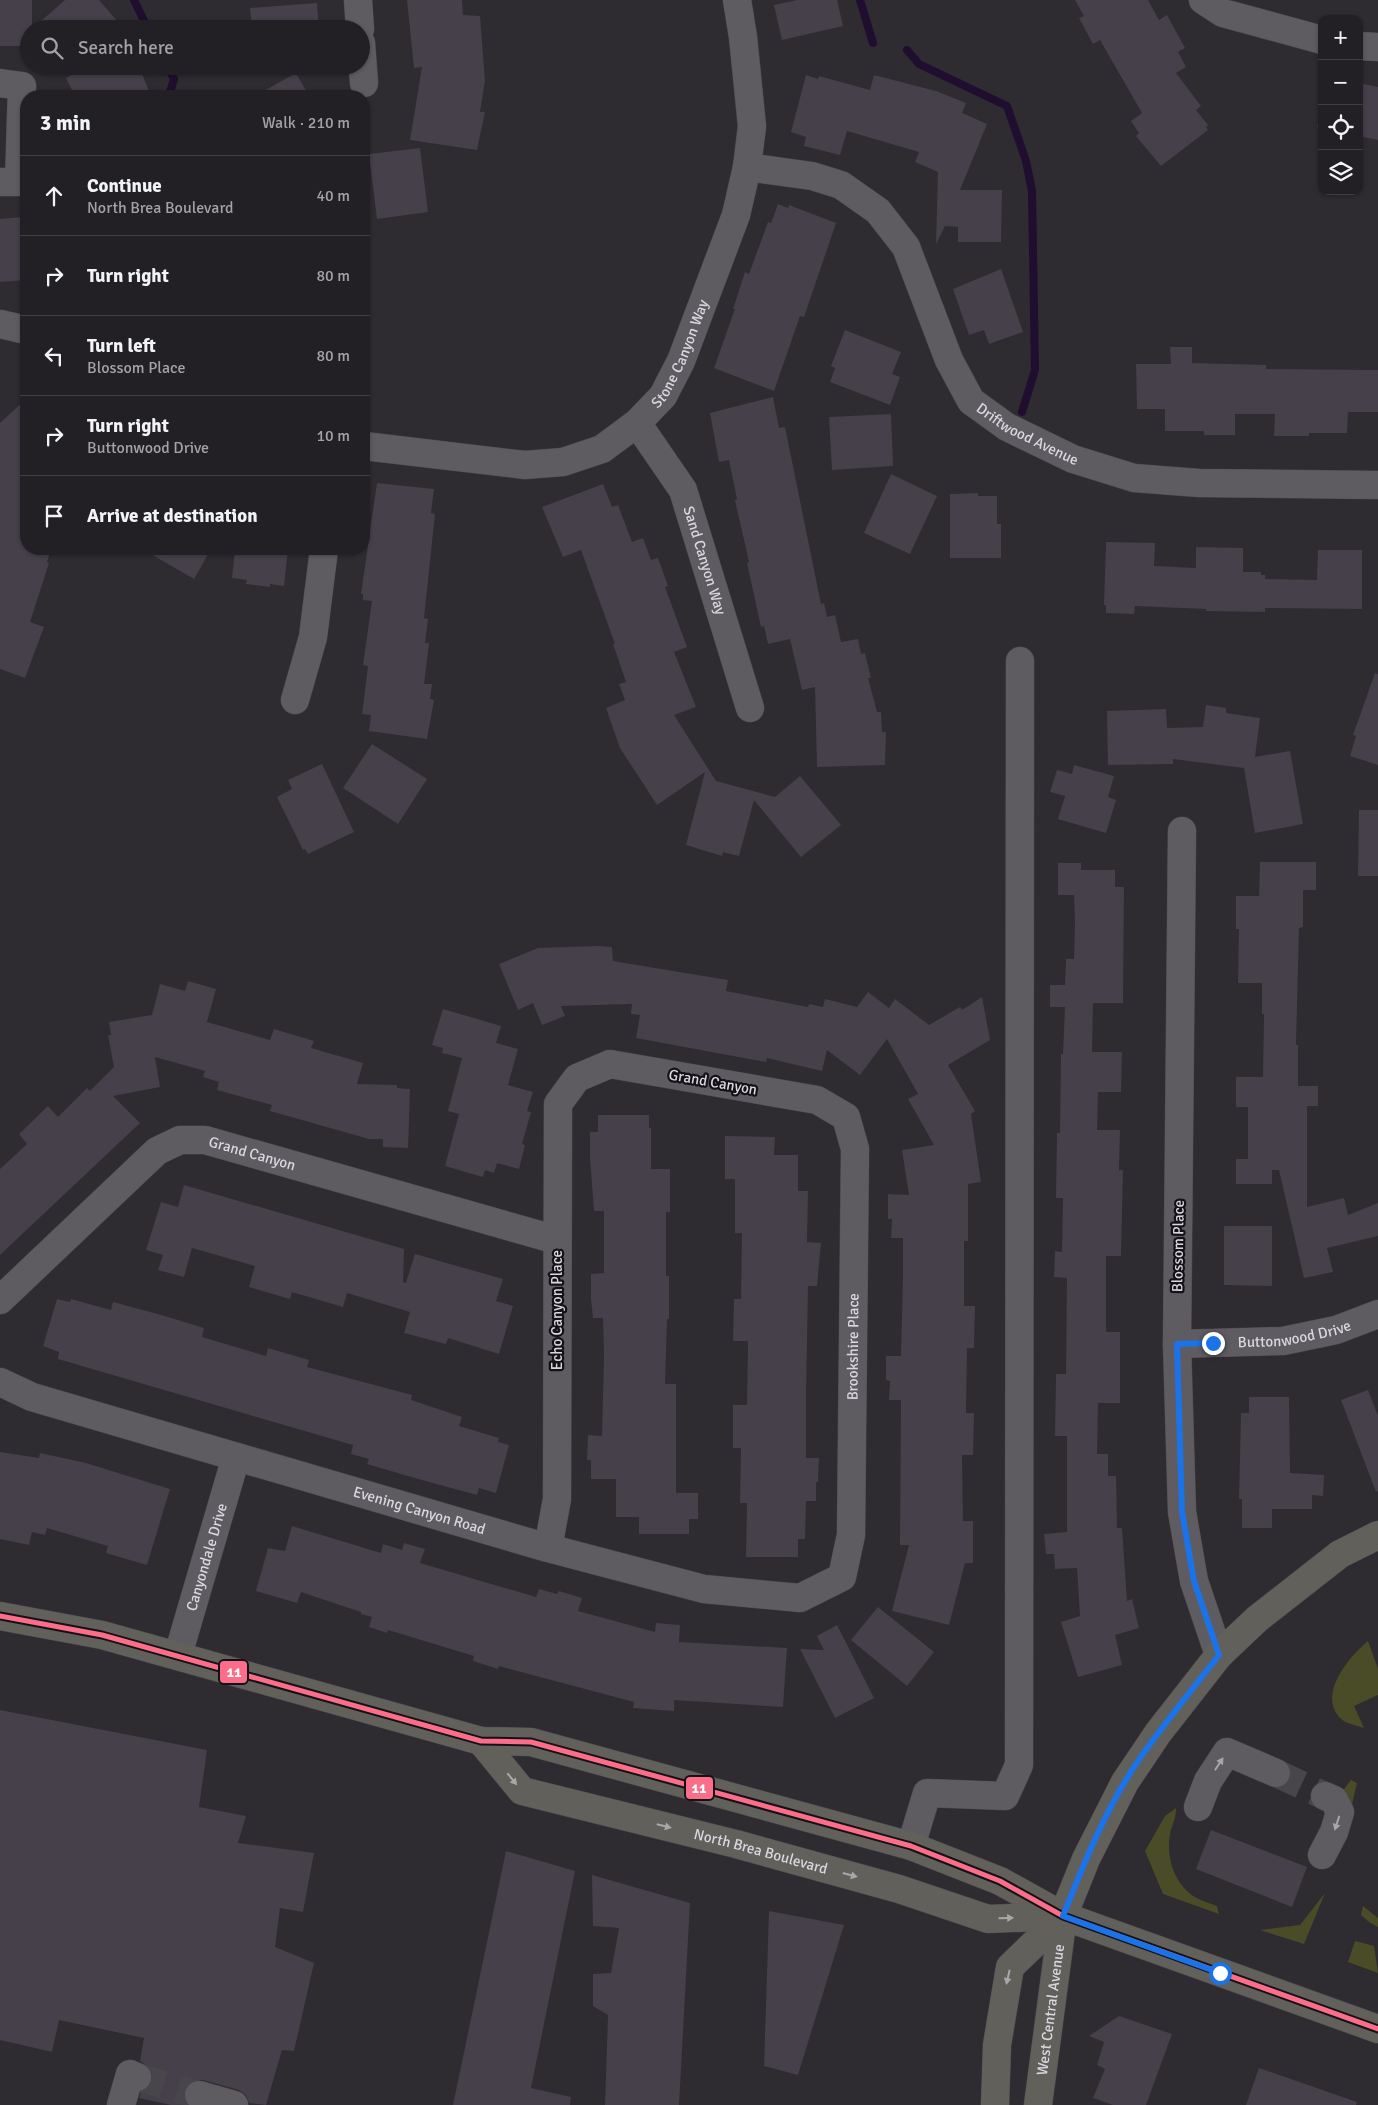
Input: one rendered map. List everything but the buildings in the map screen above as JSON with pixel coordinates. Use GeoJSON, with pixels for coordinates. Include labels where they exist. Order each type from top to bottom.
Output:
{"type":"FeatureCollection","features":[{"type":"Feature","properties":{"kind":"main road"},"geometry":{"type":"LineString","coordinates":[[1063,1916],[1086,1859],[1125,1782],[1158,1733],[1219,1655],[1257,1620],[1340,1554],[1378,1536]]}},
{"type":"Feature","properties":{"kind":"main road","name":"North Brea Boulevard"},"geometry":{"type":"LineString","coordinates":[[0,1616],[102,1635],[481,1741],[531,1742],[911,1846],[1000,1881],[1063,1916],[1378,2028]]}},
{"type":"Feature","properties":{"kind":"main road","name":"North Brea Boulevard"},"geometry":{"type":"LineString","coordinates":[[481,1741],[522,1791],[736,1844],[899,1889],[988,1919],[1063,1916]]}},
{"type":"Feature","properties":{"kind":"main road","name":"West Central Avenue"},"geometry":{"type":"LineString","coordinates":[[995,2105],[997,2045],[1010,1967],[1063,1916]]}},
{"type":"Feature","properties":{"kind":"main road","name":"West Central Avenue"},"geometry":{"type":"LineString","coordinates":[[1038,2105],[1063,1916]]}},
{"type":"Feature","properties":{"kind":"street"},"geometry":{"type":"LineString","coordinates":[[358,0],[359,20]]}},
{"type":"Feature","properties":{"kind":"street","name":"Stone Canyon Way"},"geometry":{"type":"LineString","coordinates":[[370,447],[525,466],[563,462],[602,449],[637,424],[663,396],[681,361],[736,215],[747,167],[752,126],[743,37],[737,0]]}},
{"type":"Feature","properties":{"kind":"street"},"geometry":{"type":"LineString","coordinates":[[1203,0],[1223,13],[1318,39]]}},
{"type":"Feature","properties":{"kind":"street"},"geometry":{"type":"LineString","coordinates":[[1363,46],[1378,47]]}},
{"type":"Feature","properties":{"kind":"street"},"geometry":{"type":"LineString","coordinates":[[363,75],[364,83]]}},
{"type":"Feature","properties":{"kind":"street"},"geometry":{"type":"LineString","coordinates":[[0,83],[22,86],[22,90]]}},
{"type":"Feature","properties":{"kind":"street"},"geometry":{"type":"LineString","coordinates":[[0,182],[18,182],[20,134]]}},
{"type":"Feature","properties":{"kind":"street","name":"Driftwood Avenue"},"geometry":{"type":"LineString","coordinates":[[747,167],[812,176],[841,185],[878,211],[906,247],[949,360],[972,401],[1016,431],[1072,459],[1134,478],[1199,483],[1378,485]]}},
{"type":"Feature","properties":{"kind":"street"},"geometry":{"type":"LineString","coordinates":[[0,324],[20,329]]}},
{"type":"Feature","properties":{"kind":"street","name":"Sand Canyon Way"},"geometry":{"type":"LineString","coordinates":[[637,424],[683,490],[750,708]]}},
{"type":"Feature","properties":{"kind":"street"},"geometry":{"type":"LineString","coordinates":[[296,700],[313,636],[323,555]]}},
{"type":"Feature","properties":{"kind":"street"},"geometry":{"type":"LineString","coordinates":[[911,1846],[928,1793],[1005,1796],[1019,1765],[1020,660]]}},
{"type":"Feature","properties":{"kind":"street","name":"Blossom Place"},"geometry":{"type":"LineString","coordinates":[[1182,831],[1177,1344],[1182,1512],[1194,1581],[1219,1655]]}},
{"type":"Feature","properties":{"kind":"street","name":"Grand Canyon"},"geometry":{"type":"LineString","coordinates":[[577,1078],[610,1064],[817,1100],[846,1117]]}},
{"type":"Feature","properties":{"kind":"street","name":"Echo Canyon Place"},"geometry":{"type":"LineString","coordinates":[[548,1548],[557,1499],[558,1104],[577,1078]]}},
{"type":"Feature","properties":{"kind":"street","name":"Brookshire Place"},"geometry":{"type":"LineString","coordinates":[[842,1578],[851,1535],[855,1149],[846,1117]]}},
{"type":"Feature","properties":{"kind":"street","name":"Grand Canyon"},"geometry":{"type":"LineString","coordinates":[[0,1300],[157,1151],[180,1140],[205,1140],[557,1240]]}},
{"type":"Feature","properties":{"kind":"street","name":"Buttonwood Drive"},"geometry":{"type":"LineString","coordinates":[[1177,1344],[1283,1341],[1336,1330],[1378,1314]]}},
{"type":"Feature","properties":{"kind":"street","name":"Evening Canyon Road"},"geometry":{"type":"LineString","coordinates":[[0,1382],[32,1397],[236,1458],[548,1548],[704,1589],[800,1598],[842,1578]]}},
{"type":"Feature","properties":{"kind":"street","name":"Canyondale Drive"},"geometry":{"type":"LineString","coordinates":[[178,1656],[236,1458]]}},
{"type":"Feature","properties":{"kind":"street"},"geometry":{"type":"LineString","coordinates":[[1198,1807],[1208,1781],[1227,1752],[1276,1773]]}},
{"type":"Feature","properties":{"kind":"street"},"geometry":{"type":"LineString","coordinates":[[1322,1855],[1334,1832],[1340,1812],[1334,1800],[1325,1796]]}},
{"type":"Feature","properties":{"kind":"street"},"geometry":{"type":"LineString","coordinates":[[121,2105],[130,2074],[137,2077]]}},
{"type":"Feature","properties":{"kind":"street"},"geometry":{"type":"LineString","coordinates":[[199,2095],[234,2105]]}},
{"type":"Feature","properties":{"kind":"green space"},"geometry":{"type":"Polygon","coordinates":[[[1368,1641],[1378,1669],[1378,1695],[1354,1706],[1364,1728],[1347,1723],[1341,1719],[1333,1707],[1332,1697],[1334,1686],[1345,1665],[1368,1641]]]}},
{"type":"Feature","properties":{"kind":"green space"},"geometry":{"type":"Polygon","coordinates":[[[1351,1780],[1357,1783],[1351,1809],[1341,1793],[1351,1780]]]}},
{"type":"Feature","properties":{"kind":"green space"},"geometry":{"type":"Polygon","coordinates":[[[1176,1808],[1169,1843],[1173,1869],[1188,1892],[1217,1906],[1219,1914],[1163,1894],[1145,1851],[1165,1816],[1176,1808]]]}},
{"type":"Feature","properties":{"kind":"green space"},"geometry":{"type":"Polygon","coordinates":[[[1325,1893],[1304,1944],[1260,1930],[1300,1925],[1325,1893]]]}},
{"type":"Feature","properties":{"kind":"green space"},"geometry":{"type":"Polygon","coordinates":[[[1363,1906],[1378,1918],[1378,1927],[1361,1915],[1363,1906]]]}},
{"type":"Feature","properties":{"kind":"green space"},"geometry":{"type":"Polygon","coordinates":[[[1355,1941],[1374,1946],[1378,1973],[1348,1962],[1355,1941]]]}},
{"type":"Feature","properties":{"kind":"waterway"},"geometry":{"type":"LineString","coordinates":[[134,0],[144,20]]}},
{"type":"Feature","properties":{"kind":"waterway"},"geometry":{"type":"LineString","coordinates":[[860,0],[873,43]]}},
{"type":"Feature","properties":{"kind":"waterway"},"geometry":{"type":"LineString","coordinates":[[907,50],[919,64],[1007,106],[1026,161],[1032,191],[1035,370],[1022,412]]}},
{"type":"Feature","properties":{"kind":"waterway"},"geometry":{"type":"LineString","coordinates":[[171,90],[174,79],[172,75]]}},
{"type":"Feature","properties":{"kind":"tunnel"},"geometry":{"type":"LineString","coordinates":[[1276,1773],[1325,1796]]}},
{"type":"Feature","properties":{"kind":"tunnel"},"geometry":{"type":"LineString","coordinates":[[137,2077],[199,2095]]}},
{"type":"Feature","properties":{"kind":"transit line","name":"11"},"geometry":{"type":"LineString","coordinates":[[0,1616],[102,1635],[481,1741],[531,1742],[911,1846],[1000,1881],[1063,1916],[1378,2029]]}},
{"type":"Feature","properties":{"kind":"route"},"geometry":{"type":"LineString","coordinates":[[1213,1343],[1177,1344],[1182,1512],[1194,1581],[1219,1655],[1158,1733],[1125,1782],[1086,1859],[1063,1916],[1119,1938],[1220,1973]]}}]}
